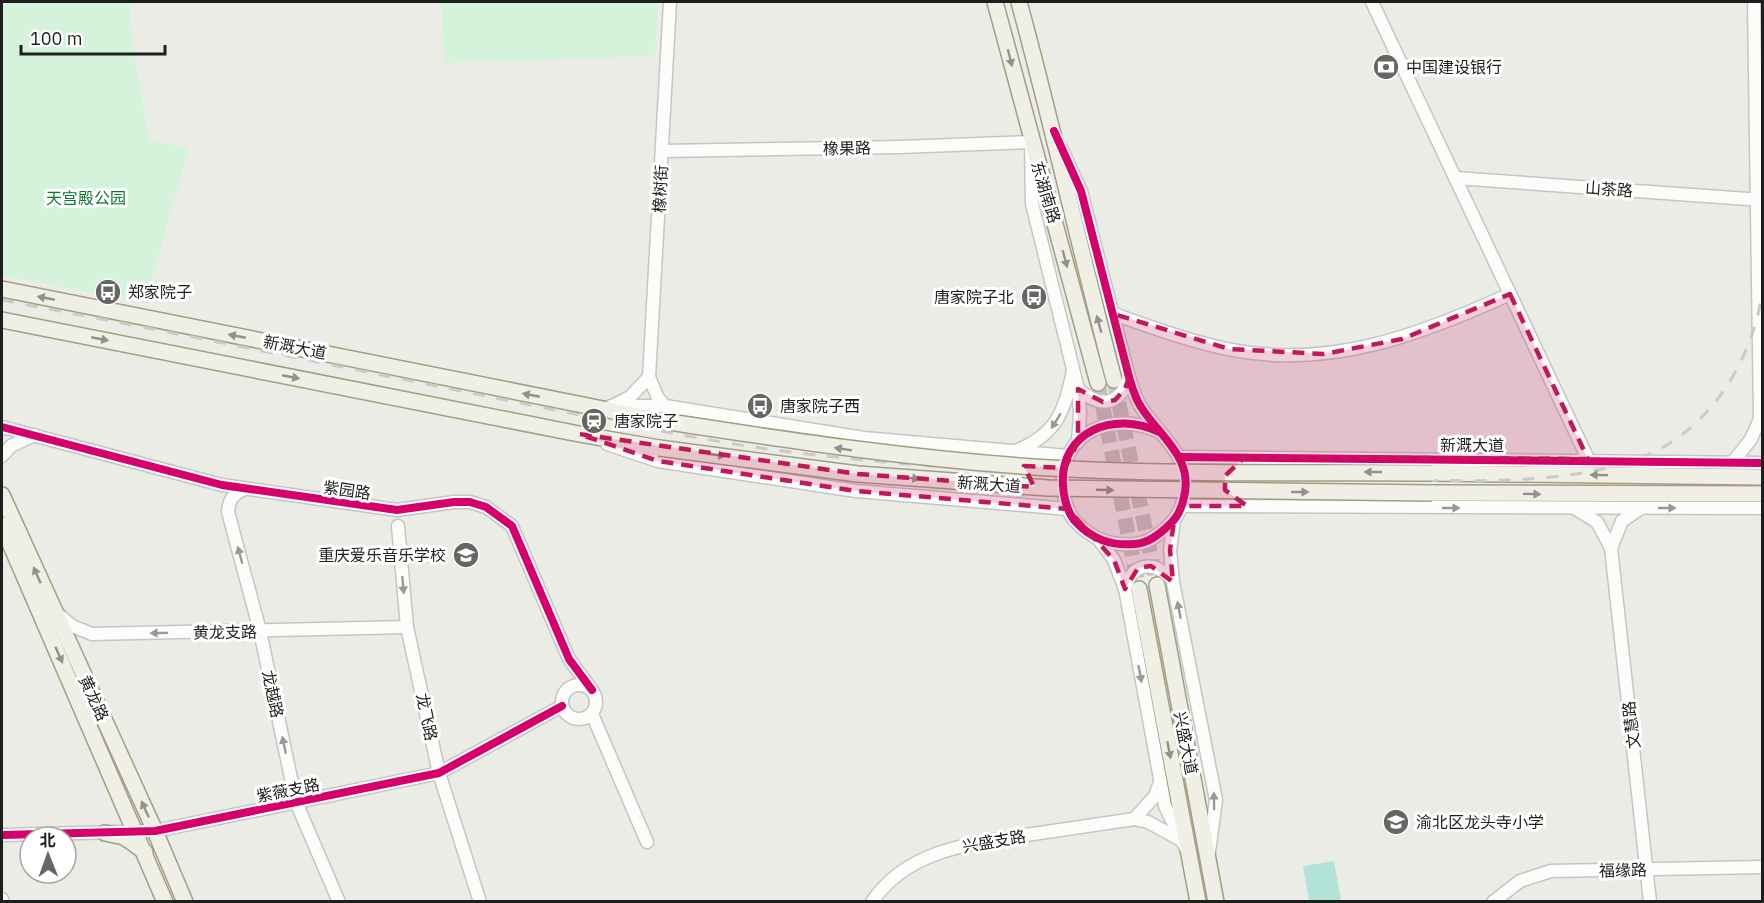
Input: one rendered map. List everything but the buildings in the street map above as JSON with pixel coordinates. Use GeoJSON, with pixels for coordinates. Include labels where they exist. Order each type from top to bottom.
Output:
{"type":"FeatureCollection","features":[{"type":"Feature","properties":{"kind":"main road","name":"东湖南路"},"geometry":{"type":"LineString","coordinates":[[995,2],[1098,383]]}},
{"type":"Feature","properties":{"kind":"main road","name":"东湖南路"},"geometry":{"type":"LineString","coordinates":[[1019,2],[1054,131],[1066,196],[1121,379]]}},
{"type":"Feature","properties":{"kind":"main road","name":"新溉大道"},"geometry":{"type":"LineString","coordinates":[[2,289],[589,406],[664,413],[862,452],[1049,468],[1126,471],[1432,472],[1762,477]]}},
{"type":"Feature","properties":{"kind":"main road","name":"新溉大道"},"geometry":{"type":"LineString","coordinates":[[2,320],[579,434],[659,448],[858,474],[1048,488],[1762,494]]}},
{"type":"Feature","properties":{"kind":"main road","name":"黄龙路"},"geometry":{"type":"LineString","coordinates":[[2,495],[185,902]]}},
{"type":"Feature","properties":{"kind":"main road","name":"黄龙路"},"geometry":{"type":"LineString","coordinates":[[2,525],[165,902]]}},
{"type":"Feature","properties":{"kind":"main road","name":"兴盛大道"},"geometry":{"type":"LineString","coordinates":[[1157,585],[1216,902]]}},
{"type":"Feature","properties":{"kind":"main road","name":"兴盛大道"},"geometry":{"type":"LineString","coordinates":[[1132,589],[1198,902]]}},
{"type":"Feature","properties":{"kind":"main road"},"geometry":{"type":"LineString","coordinates":[[105,832],[124,837],[145,852]]}},
{"type":"Feature","properties":{"kind":"street","name":"橡树街"},"geometry":{"type":"LineString","coordinates":[[649,377],[670,2]]}},
{"type":"Feature","properties":{"kind":"street"},"geometry":{"type":"LineString","coordinates":[[1372,2],[1588,459]]}},
{"type":"Feature","properties":{"kind":"street"},"geometry":{"type":"LineString","coordinates":[[1733,462],[1751,439],[1760,419],[1759,200],[1754,2]]}},
{"type":"Feature","properties":{"kind":"street"},"geometry":{"type":"LineString","coordinates":[[1054,131],[1081,191],[1114,314],[1121,379],[1125,389],[1115,400],[1103,402],[1089,398],[1078,389]]}},
{"type":"Feature","properties":{"kind":"street","name":"橡果路"},"geometry":{"type":"LineString","coordinates":[[662,151],[900,147],[1031,142]]}},
{"type":"Feature","properties":{"kind":"street"},"geometry":{"type":"LineString","coordinates":[[1031,142],[1032,204],[1078,389],[1080,413],[1077,442]]}},
{"type":"Feature","properties":{"kind":"street","name":"山茶路"},"geometry":{"type":"LineString","coordinates":[[1455,178],[1759,200]]}},
{"type":"Feature","properties":{"kind":"street"},"geometry":{"type":"LineString","coordinates":[[1114,314],[1229,350],[1285,355],[1324,354],[1402,339],[1446,323],[1510,294]]}},
{"type":"Feature","properties":{"kind":"street"},"geometry":{"type":"LineString","coordinates":[[1007,505],[1026,489],[1027,472],[1022,461],[1012,453],[1037,442],[1055,425],[1066,402],[1073,368]]}},
{"type":"Feature","properties":{"kind":"street"},"geometry":{"type":"LineString","coordinates":[[613,406],[630,397],[649,377],[664,413]]}},
{"type":"Feature","properties":{"kind":"street"},"geometry":{"type":"LineString","coordinates":[[1121,379],[1180,457],[1185,473],[1186,490],[1182,506],[1174,521],[1159,535],[1140,543],[1119,545],[1099,540],[1083,531],[1068,509],[1064,498],[1062,477],[1068,456],[1077,442],[1091,431],[1108,424],[1126,422],[1144,424],[1159,432]]}},
{"type":"Feature","properties":{"kind":"street","name":"新溉大道"},"geometry":{"type":"LineString","coordinates":[[589,406],[613,406],[864,438],[1012,453],[1068,456]]}},
{"type":"Feature","properties":{"kind":"street","name":"紫园路"},"geometry":{"type":"LineString","coordinates":[[2,427],[222,485],[245,489],[397,510],[470,502],[500,515],[512,526],[569,659]]}},
{"type":"Feature","properties":{"kind":"street","name":"新溉大道"},"geometry":{"type":"LineString","coordinates":[[579,434],[658,461],[856,491],[1068,509]]}},
{"type":"Feature","properties":{"kind":"street"},"geometry":{"type":"LineString","coordinates":[[2,456],[11,446],[34,435]]}},
{"type":"Feature","properties":{"kind":"street","name":"新溉大道"},"geometry":{"type":"LineString","coordinates":[[1180,457],[1588,459],[1762,463]]}},
{"type":"Feature","properties":{"kind":"street"},"geometry":{"type":"LineString","coordinates":[[1245,457],[1232,465],[1225,476],[1225,490],[1234,501],[1247,506]]}},
{"type":"Feature","properties":{"kind":"street","name":"龙越路"},"geometry":{"type":"LineString","coordinates":[[245,489],[235,493],[229,501],[228,512],[260,631],[296,802],[339,902]]}},
{"type":"Feature","properties":{"kind":"street"},"geometry":{"type":"LineString","coordinates":[[1182,506],[1762,508]]}},
{"type":"Feature","properties":{"kind":"street"},"geometry":{"type":"LineString","coordinates":[[376,507],[398,526],[404,516],[414,508]]}},
{"type":"Feature","properties":{"kind":"street"},"geometry":{"type":"LineString","coordinates":[[1575,508],[1597,522],[1611,548]]}},
{"type":"Feature","properties":{"kind":"street"},"geometry":{"type":"LineString","coordinates":[[1611,548],[1622,521],[1641,508]]}},
{"type":"Feature","properties":{"kind":"street"},"geometry":{"type":"LineString","coordinates":[[1174,521],[1170,549],[1173,582],[1216,800],[1208,859]]}},
{"type":"Feature","properties":{"kind":"street","name":"龙飞路"},"geometry":{"type":"LineString","coordinates":[[398,526],[407,627],[439,773],[480,902]]}},
{"type":"Feature","properties":{"kind":"street"},"geometry":{"type":"LineString","coordinates":[[1099,540],[1132,589]]}},
{"type":"Feature","properties":{"kind":"street","name":"文慧路"},"geometry":{"type":"LineString","coordinates":[[1611,548],[1650,902]]}},
{"type":"Feature","properties":{"kind":"street"},"geometry":{"type":"LineString","coordinates":[[1173,582],[1164,571],[1151,566],[1138,568],[1128,577],[1132,589],[1165,806],[1191,861]]}},
{"type":"Feature","properties":{"kind":"street","name":"黄龙支路"},"geometry":{"type":"LineString","coordinates":[[52,608],[72,626],[92,634],[407,627]]}},
{"type":"Feature","properties":{"kind":"street"},"geometry":{"type":"LineString","coordinates":[[569,659],[597,700],[592,714],[585,718],[574,718],[562,706],[567,690],[569,659]]}},
{"type":"Feature","properties":{"kind":"street"},"geometry":{"type":"LineString","coordinates":[[567,690],[582,685],[592,690]]}},
{"type":"Feature","properties":{"kind":"street","name":"紫薇支路"},"geometry":{"type":"LineString","coordinates":[[2,836],[155,831],[439,773],[562,706]]}},
{"type":"Feature","properties":{"kind":"street"},"geometry":{"type":"LineString","coordinates":[[592,714],[647,842]]}},
{"type":"Feature","properties":{"kind":"street"},"geometry":{"type":"LineString","coordinates":[[1160,782],[1155,796],[1134,819],[1155,825],[1181,841]]}},
{"type":"Feature","properties":{"kind":"street","name":"兴盛支路"},"geometry":{"type":"LineString","coordinates":[[872,902],[880,889],[898,873],[918,860],[945,850],[971,843],[1134,819]]}},
{"type":"Feature","properties":{"kind":"street","name":"福缘路"},"geometry":{"type":"LineString","coordinates":[[1493,902],[1509,887],[1533,875],[1551,872],[1762,867]]}},
{"type":"Feature","properties":{"kind":"highlighted area"},"geometry":{"type":"Polygon","coordinates":[[[1510,294],[1588,459],[1245,457],[1225,476],[1225,490],[1247,506],[1182,506],[1174,521],[1170,550],[1173,582],[1151,566],[1138,568],[1125,589],[1114,560],[1068,509],[856,491],[658,461],[579,434],[858,474],[1034,487],[1024,466],[1065,468],[1078,442],[1078,389],[1103,402],[1115,400],[1125,389],[1129,377],[1114,314],[1229,349],[1324,354],[1402,339],[1510,294]]]}},
{"type":"Feature","properties":{"kind":"green space","name":"天宫殿公园"},"geometry":{"type":"Polygon","coordinates":[[[2,2],[130,2],[131,31],[149,140],[189,148],[145,303],[2,276],[2,2]]]}},
{"type":"Feature","properties":{"kind":"green space"},"geometry":{"type":"Polygon","coordinates":[[[441,2],[658,2],[655,56],[444,63],[441,2]]]}},
{"type":"Feature","properties":{"kind":"shaded area"},"geometry":{"type":"Polygon","coordinates":[[[1334,861],[1341,901],[1309,901],[1303,866],[1334,861]]]}},
{"type":"Feature","properties":{"kind":"tunnel"},"geometry":{"type":"LineString","coordinates":[[1114,380],[1157,585]]}},
{"type":"Feature","properties":{"kind":"tunnel"},"geometry":{"type":"LineString","coordinates":[[1098,383],[1139,589]]}},
{"type":"Feature","properties":{"kind":"railway"},"geometry":{"type":"LineString","coordinates":[[2,300],[624,424],[767,449],[910,464],[1053,473],[1455,481],[1576,474],[1613,466],[1647,455],[1670,443],[1691,428],[1725,389],[1749,343],[1762,294]]}},
{"type":"Feature","properties":{"kind":"cycle path"},"geometry":{"type":"LineString","coordinates":[[1054,131],[1081,191],[1134,392],[1148,418],[1173,448],[1180,459],[1186,483],[1183,501],[1177,515],[1150,540],[1135,544],[1117,544],[1102,540],[1080,527],[1068,508],[1063,486],[1064,467],[1070,451],[1080,439],[1093,430],[1108,425],[1125,423],[1159,432]]}},
{"type":"Feature","properties":{"kind":"cycle path"},"geometry":{"type":"LineString","coordinates":[[2,427],[222,485],[397,510],[454,502],[470,502],[486,507],[512,526],[569,659],[592,690]]}},
{"type":"Feature","properties":{"kind":"cycle path"},"geometry":{"type":"LineString","coordinates":[[1180,457],[1762,463]]}},
{"type":"Feature","properties":{"kind":"cycle path"},"geometry":{"type":"LineString","coordinates":[[2,835],[155,831],[439,773],[562,706]]}},
{"type":"Feature","properties":{"kind":"place","name":"中国建设银行"},"geometry":{"type":"Point","coordinates":[1386,67]}},
{"type":"Feature","properties":{"kind":"place","name":"郑家院子"},"geometry":{"type":"Point","coordinates":[108,292]}},
{"type":"Feature","properties":{"kind":"place","name":"唐家院子北"},"geometry":{"type":"Point","coordinates":[1034,297]}},
{"type":"Feature","properties":{"kind":"place","name":"唐家院子西"},"geometry":{"type":"Point","coordinates":[760,406]}},
{"type":"Feature","properties":{"kind":"place","name":"唐家院子"},"geometry":{"type":"Point","coordinates":[594,421]}},
{"type":"Feature","properties":{"kind":"place","name":"重庆爱乐音乐学校"},"geometry":{"type":"Point","coordinates":[466,555]}},
{"type":"Feature","properties":{"kind":"place","name":"渝北区龙头寺小学"},"geometry":{"type":"Point","coordinates":[1396,822]}}]}
